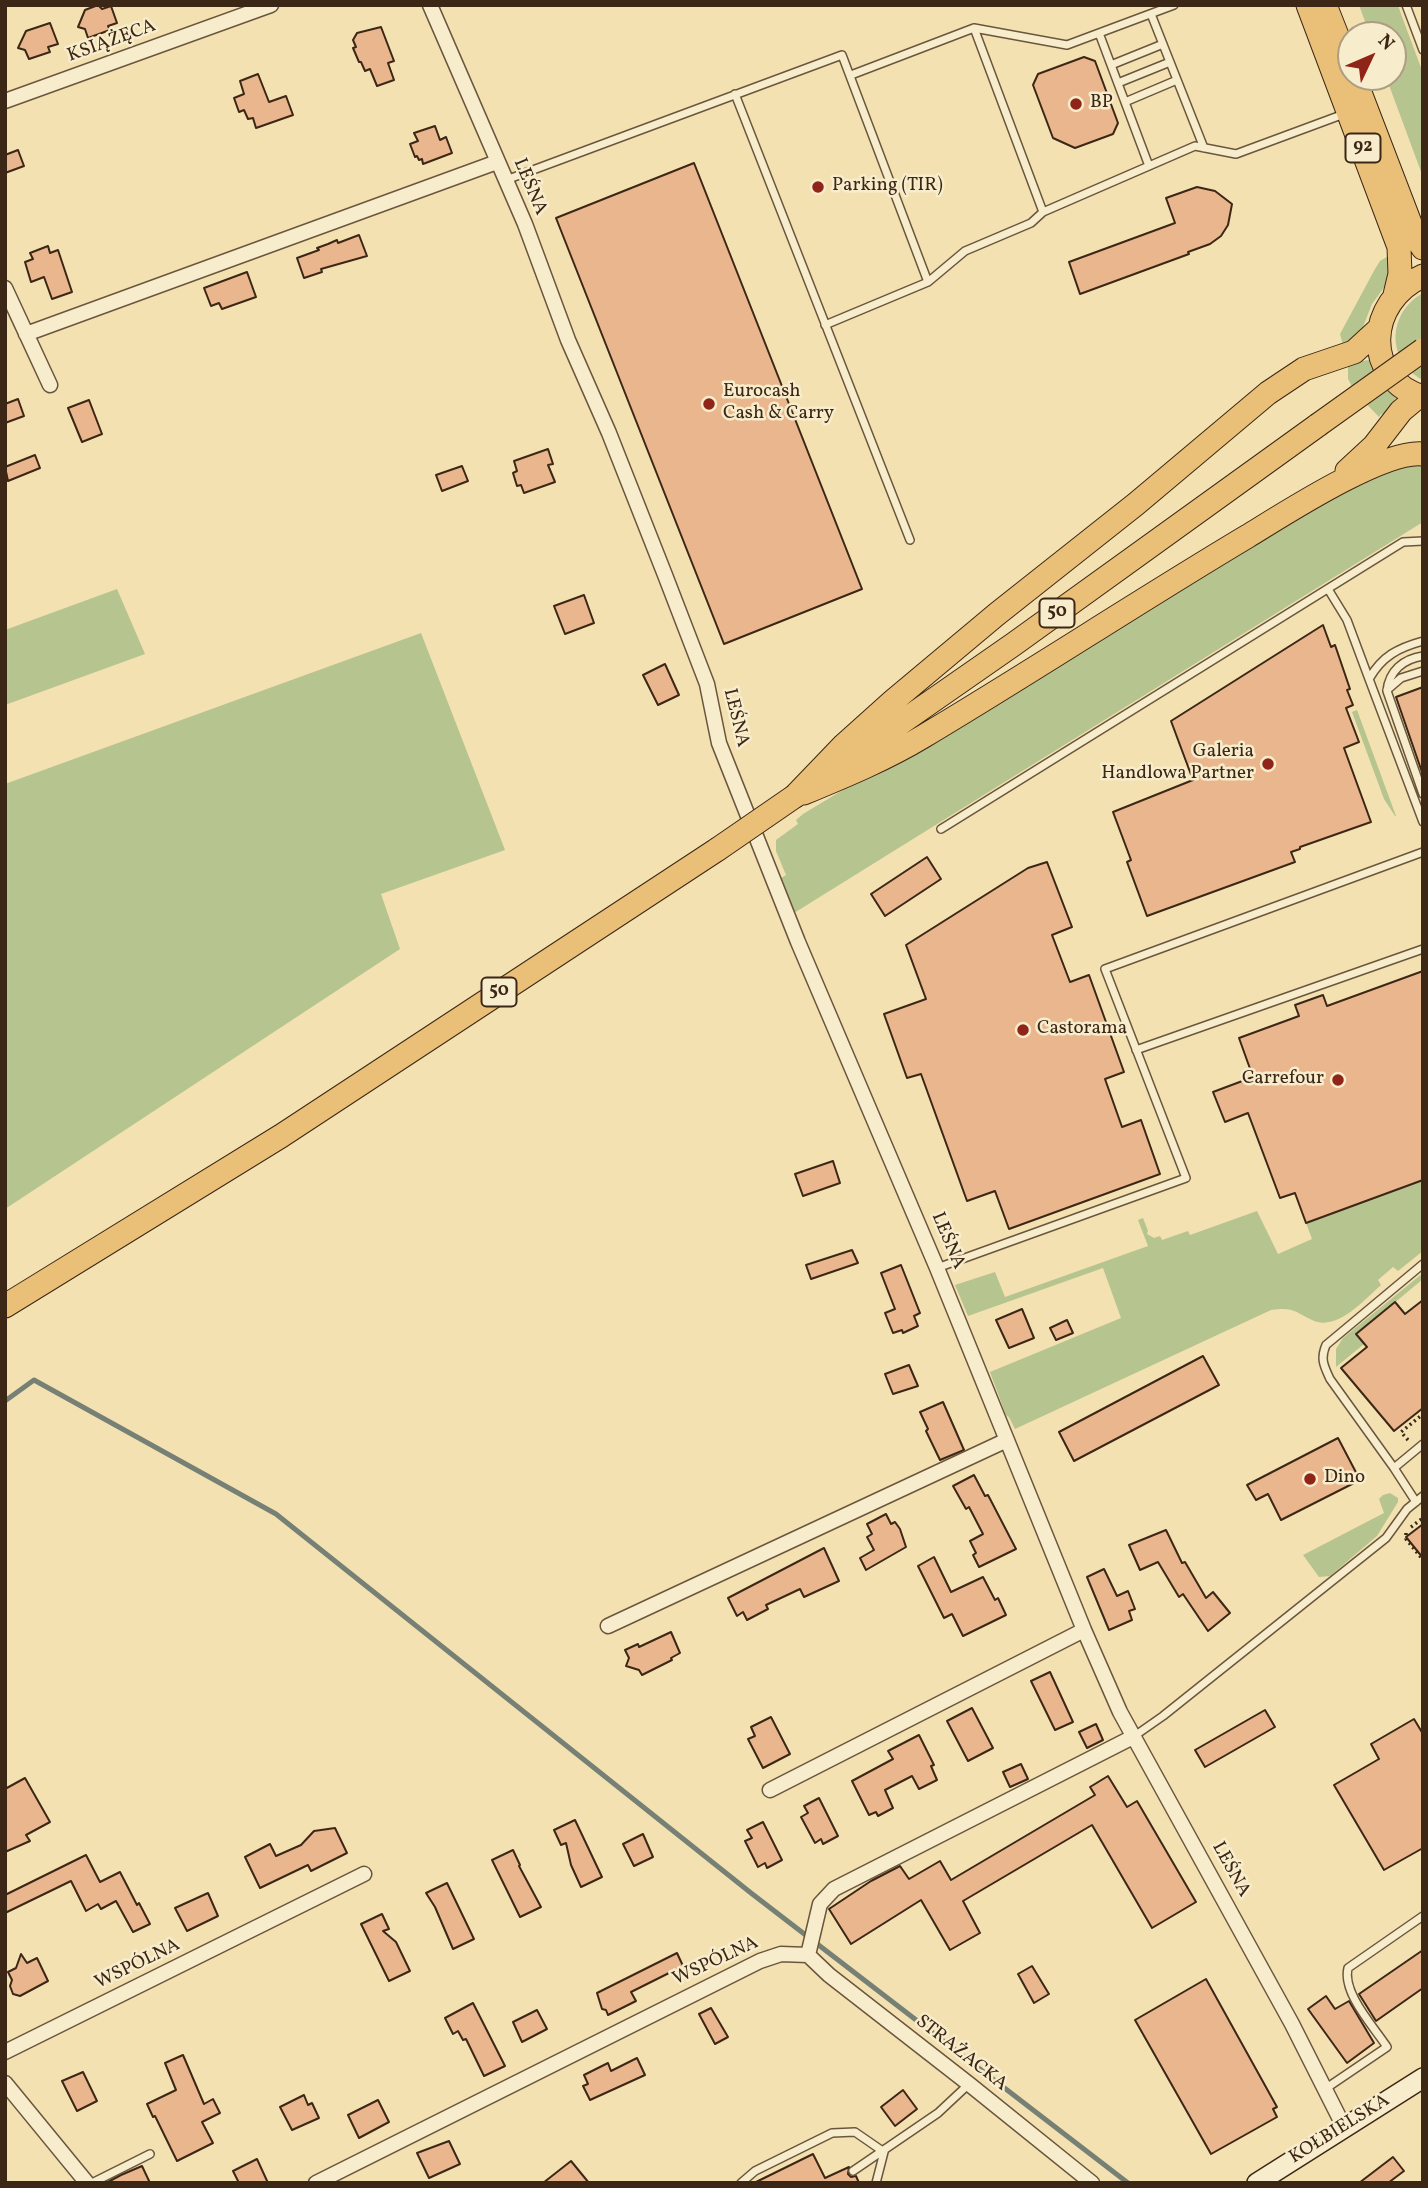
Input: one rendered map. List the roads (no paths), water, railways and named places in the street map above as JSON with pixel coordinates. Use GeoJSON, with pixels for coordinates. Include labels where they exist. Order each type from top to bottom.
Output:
{"type":"FeatureCollection","features":[{"type":"Feature","properties":{"kind":"main road","name":"92"},"geometry":{"type":"LineString","coordinates":[[1307,5],[1398,247],[1400,274],[1395,295]]}},
{"type":"Feature","properties":{"kind":"main road"},"geometry":{"type":"LineString","coordinates":[[1325,5],[1337,35]]}},
{"type":"Feature","properties":{"kind":"main road","name":"92"},"geometry":{"type":"LineString","coordinates":[[1358,91],[1415,236],[1423,248]]}},
{"type":"Feature","properties":{"kind":"main road","name":"92"},"geometry":{"type":"LineString","coordinates":[[1379,329],[1382,317],[1395,295],[1407,284],[1423,276]]}},
{"type":"Feature","properties":{"kind":"main road"},"geometry":{"type":"LineString","coordinates":[[1314,496],[1368,452],[1401,411],[1421,396],[1403,387],[1391,375],[1383,359],[1379,329]]}},
{"type":"Feature","properties":{"kind":"main road"},"geometry":{"type":"LineString","coordinates":[[795,796],[893,701],[1268,393],[1304,369],[1354,352],[1364,346],[1379,329]]}},
{"type":"Feature","properties":{"kind":"main road","name":"50"},"geometry":{"type":"LineString","coordinates":[[5,1306],[281,1136],[718,849],[1014,644],[1423,350]]}},
{"type":"Feature","properties":{"kind":"main road"},"geometry":{"type":"LineString","coordinates":[[795,796],[862,768],[921,738],[1314,496],[1396,456],[1423,454]]}},
{"type":"Feature","properties":{"kind":"street","name":"KSIĄŻĘCA"},"geometry":{"type":"LineString","coordinates":[[5,101],[271,5]]}},
{"type":"Feature","properties":{"kind":"street","name":"LEŚNA"},"geometry":{"type":"LineString","coordinates":[[430,5],[506,180],[571,349],[609,433],[707,684],[719,743],[783,905],[937,1268],[1084,1630],[1133,1737],[1286,2013],[1343,2127]]}},
{"type":"Feature","properties":{"kind":"street"},"geometry":{"type":"LineString","coordinates":[[26,334],[497,162]]}},
{"type":"Feature","properties":{"kind":"street"},"geometry":{"type":"LineString","coordinates":[[5,288],[50,385]]}},
{"type":"Feature","properties":{"kind":"street"},"geometry":{"type":"LineString","coordinates":[[608,1626],[1007,1440]]}},
{"type":"Feature","properties":{"kind":"street"},"geometry":{"type":"LineString","coordinates":[[770,1790],[1084,1630]]}},
{"type":"Feature","properties":{"kind":"street"},"geometry":{"type":"LineString","coordinates":[[808,1953],[820,1905],[834,1889],[1133,1737]]}},
{"type":"Feature","properties":{"kind":"street","name":"WSPÓLNA"},"geometry":{"type":"LineString","coordinates":[[5,2052],[364,1874]]}},
{"type":"Feature","properties":{"kind":"street","name":"WSPÓLNA"},"geometry":{"type":"LineString","coordinates":[[316,2183],[760,1961],[781,1954],[808,1953]]}},
{"type":"Feature","properties":{"kind":"street","name":"STRAŻACKA"},"geometry":{"type":"LineString","coordinates":[[808,1953],[829,1975],[1091,2183]]}},
{"type":"Feature","properties":{"kind":"street","name":"KOŁBIELSKA"},"geometry":{"type":"LineString","coordinates":[[1257,2183],[1423,2078]]}},
{"type":"Feature","properties":{"kind":"street"},"geometry":{"type":"LineString","coordinates":[[5,2084],[90,2183]]}},
{"type":"Feature","properties":{"kind":"lane"},"geometry":{"type":"LineString","coordinates":[[850,75],[974,28],[1067,45],[1174,5]]}},
{"type":"Feature","properties":{"kind":"lane"},"geometry":{"type":"LineString","coordinates":[[1406,5],[1423,50]]}},
{"type":"Feature","properties":{"kind":"lane"},"geometry":{"type":"LineString","coordinates":[[1152,14],[1204,148]]}},
{"type":"Feature","properties":{"kind":"lane"},"geometry":{"type":"LineString","coordinates":[[974,28],[1043,212]]}},
{"type":"Feature","properties":{"kind":"lane"},"geometry":{"type":"LineString","coordinates":[[1100,33],[1149,166]]}},
{"type":"Feature","properties":{"kind":"lane"},"geometry":{"type":"LineString","coordinates":[[1111,65],[1163,44]]}},
{"type":"Feature","properties":{"kind":"lane"},"geometry":{"type":"LineString","coordinates":[[506,180],[842,55],[928,282]]}},
{"type":"Feature","properties":{"kind":"lane"},"geometry":{"type":"LineString","coordinates":[[1118,83],[1170,62]]}},
{"type":"Feature","properties":{"kind":"lane"},"geometry":{"type":"LineString","coordinates":[[1125,102],[1177,80]]}},
{"type":"Feature","properties":{"kind":"lane"},"geometry":{"type":"LineString","coordinates":[[735,94],[910,540]]}},
{"type":"Feature","properties":{"kind":"lane"},"geometry":{"type":"LineString","coordinates":[[825,325],[928,282],[965,251],[1031,223],[1043,212],[1195,146],[1236,154],[1349,112]]}},
{"type":"Feature","properties":{"kind":"lane"},"geometry":{"type":"LineString","coordinates":[[941,829],[1403,542],[1423,541]]}},
{"type":"Feature","properties":{"kind":"lane"},"geometry":{"type":"LineString","coordinates":[[1328,589],[1348,620],[1422,819]]}},
{"type":"Feature","properties":{"kind":"lane"},"geometry":{"type":"LineString","coordinates":[[1369,679],[1375,668],[1392,652],[1423,641]]}},
{"type":"Feature","properties":{"kind":"lane"},"geometry":{"type":"LineString","coordinates":[[1423,656],[1398,666],[1388,681],[1387,691],[1423,794]]}},
{"type":"Feature","properties":{"kind":"lane"},"geometry":{"type":"LineString","coordinates":[[1387,691],[1401,678],[1423,671]]}},
{"type":"Feature","properties":{"kind":"lane"},"geometry":{"type":"LineString","coordinates":[[937,1268],[1186,1178],[1105,969],[1423,852]]}},
{"type":"Feature","properties":{"kind":"lane"},"geometry":{"type":"LineString","coordinates":[[1136,1050],[1423,949]]}},
{"type":"Feature","properties":{"kind":"lane"},"geometry":{"type":"LineString","coordinates":[[1133,1737],[1386,1538],[1419,1499],[1330,1380],[1323,1365],[1322,1354],[1326,1345],[1423,1264]]}},
{"type":"Feature","properties":{"kind":"lane"},"geometry":{"type":"LineString","coordinates":[[1394,1468],[1423,1444]]}},
{"type":"Feature","properties":{"kind":"lane"},"geometry":{"type":"LineString","coordinates":[[1325,2090],[1387,2047],[1349,1990],[1346,1978],[1348,1968],[1423,1916]]}},
{"type":"Feature","properties":{"kind":"lane"},"geometry":{"type":"LineString","coordinates":[[853,2171],[938,2113],[969,2084]]}},
{"type":"Feature","properties":{"kind":"lane"},"geometry":{"type":"LineString","coordinates":[[741,2183],[755,2171],[832,2133],[855,2132],[884,2152]]}},
{"type":"Feature","properties":{"kind":"lane"},"geometry":{"type":"LineString","coordinates":[[876,2183],[884,2152]]}},
{"type":"Feature","properties":{"kind":"lane"},"geometry":{"type":"LineString","coordinates":[[90,2183],[150,2154]]}},
{"type":"Feature","properties":{"kind":"waterway"},"geometry":{"type":"LineString","coordinates":[[5,1401],[34,1380],[276,1514],[751,1893],[1128,2183]]}},
{"type":"Feature","properties":{"kind":"place","name":"BP"},"geometry":{"type":"Point","coordinates":[1076,104]}},
{"type":"Feature","properties":{"kind":"place","name":"Parking (TIR)"},"geometry":{"type":"Point","coordinates":[818,187]}},
{"type":"Feature","properties":{"kind":"place","name":"Eurocash Cash & Carry"},"geometry":{"type":"Point","coordinates":[709,404]}},
{"type":"Feature","properties":{"kind":"place","name":"Galeria Handlowa Partner"},"geometry":{"type":"Point","coordinates":[1268,764]}},
{"type":"Feature","properties":{"kind":"place","name":"Castorama"},"geometry":{"type":"Point","coordinates":[1023,1030]}},
{"type":"Feature","properties":{"kind":"place","name":"Carrefour"},"geometry":{"type":"Point","coordinates":[1338,1080]}},
{"type":"Feature","properties":{"kind":"place","name":"Dino"},"geometry":{"type":"Point","coordinates":[1310,1479]}}]}
